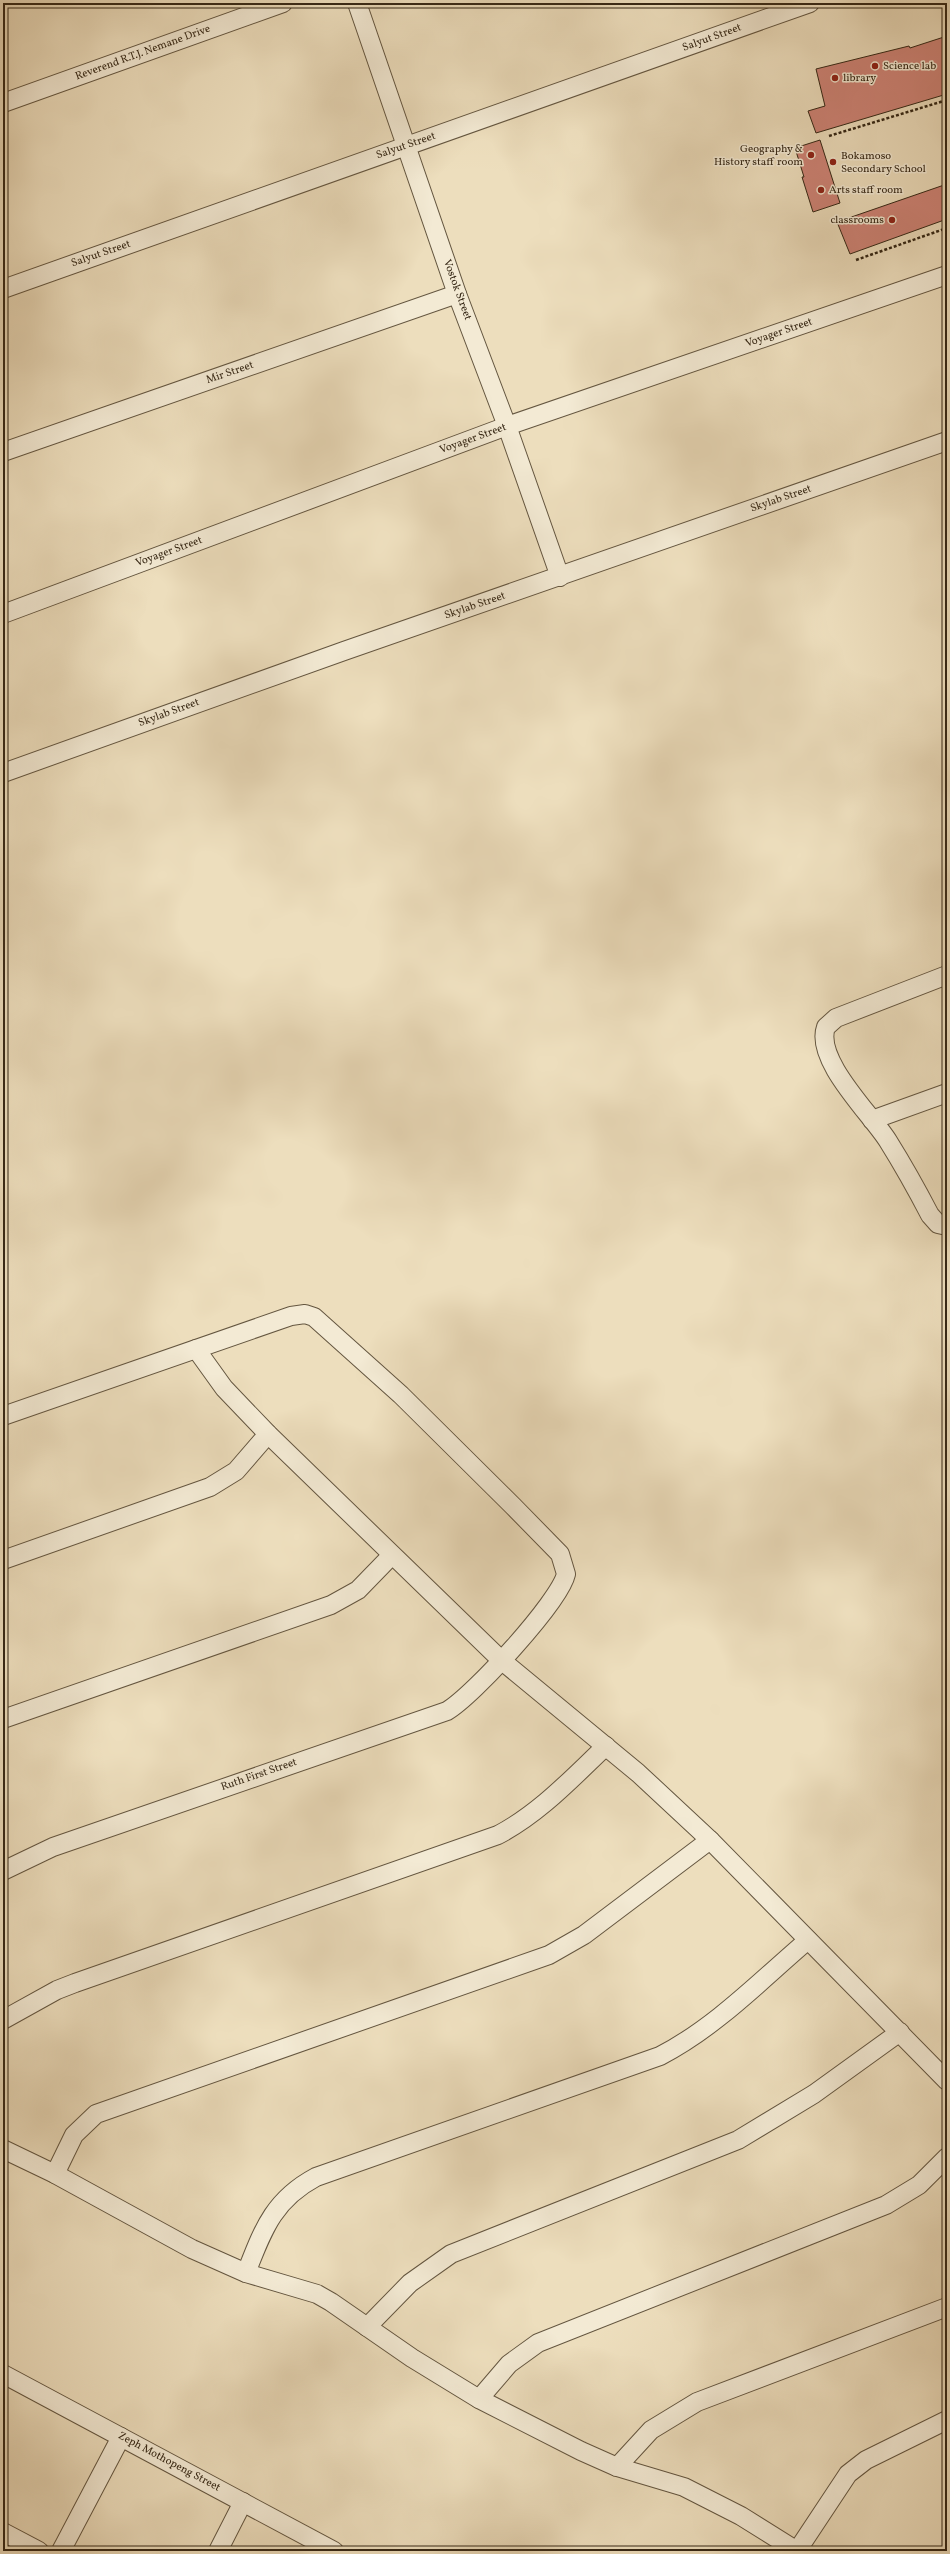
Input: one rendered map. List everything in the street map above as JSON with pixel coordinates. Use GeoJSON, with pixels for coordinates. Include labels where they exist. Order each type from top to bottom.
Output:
{"type":"FeatureCollection","features":[{"type":"Feature","properties":{"kind":"street","name":"Reverend R.T.J. Nemane Drive"},"geometry":{"type":"LineString","coordinates":[[3,104],[283,3]]}},
{"type":"Feature","properties":{"kind":"street","name":"Vostok Street"},"geometry":{"type":"LineString","coordinates":[[356,3],[457,294],[507,426],[560,577]]}},
{"type":"Feature","properties":{"kind":"street","name":"Salyut Street"},"geometry":{"type":"LineString","coordinates":[[3,289],[810,3]]}},
{"type":"Feature","properties":{"kind":"street","name":"Voyager Street"},"geometry":{"type":"LineString","coordinates":[[3,614],[507,426],[947,275]]}},
{"type":"Feature","properties":{"kind":"street","name":"Mir Street"},"geometry":{"type":"LineString","coordinates":[[3,452],[457,294]]}},
{"type":"Feature","properties":{"kind":"street","name":"Skylab Street"},"geometry":{"type":"LineString","coordinates":[[3,772],[947,442]]}},
{"type":"Feature","properties":{"kind":"street"},"geometry":{"type":"LineString","coordinates":[[947,975],[836,1018],[826,1027],[824,1039],[826,1047],[849,1091],[888,1140],[934,1221],[947,1226]]}},
{"type":"Feature","properties":{"kind":"street"},"geometry":{"type":"LineString","coordinates":[[872,1120],[947,1093]]}},
{"type":"Feature","properties":{"kind":"street","name":"Ruth First Street"},"geometry":{"type":"LineString","coordinates":[[3,1416],[290,1316],[305,1314],[314,1317],[401,1396],[523,1517],[560,1554],[566,1574],[555,1597],[501,1660],[470,1694],[447,1711],[53,1847],[3,1871]]}},
{"type":"Feature","properties":{"kind":"street"},"geometry":{"type":"LineString","coordinates":[[196,1349],[224,1388],[268,1434],[392,1555],[501,1660],[606,1746],[710,1840],[947,2081]]}},
{"type":"Feature","properties":{"kind":"street"},"geometry":{"type":"LineString","coordinates":[[3,1560],[210,1487],[236,1471],[268,1434]]}},
{"type":"Feature","properties":{"kind":"street"},"geometry":{"type":"LineString","coordinates":[[3,1719],[331,1606],[358,1590],[392,1555]]}},
{"type":"Feature","properties":{"kind":"street"},"geometry":{"type":"LineString","coordinates":[[3,2020],[56,1990],[498,1835],[517,1825],[540,1808],[606,1746]]}},
{"type":"Feature","properties":{"kind":"street"},"geometry":{"type":"LineString","coordinates":[[55,2174],[74,2135],[96,2114],[549,1955],[601,1922],[710,1840]]}},
{"type":"Feature","properties":{"kind":"street"},"geometry":{"type":"LineString","coordinates":[[246,2273],[264,2226],[278,2206],[301,2185],[316,2177],[660,2056],[682,2044],[723,2014],[808,1940]]}},
{"type":"Feature","properties":{"kind":"street"},"geometry":{"type":"LineString","coordinates":[[367,2327],[410,2282],[452,2254],[738,2140],[814,2094],[900,2032]]}},
{"type":"Feature","properties":{"kind":"street"},"geometry":{"type":"LineString","coordinates":[[3,2150],[55,2174],[186,2246],[246,2273],[316,2294],[412,2358],[479,2399],[581,2452],[617,2467],[684,2487],[741,2516],[797,2551],[848,2474],[866,2460],[947,2420]]}},
{"type":"Feature","properties":{"kind":"street"},"geometry":{"type":"LineString","coordinates":[[479,2399],[509,2364],[538,2343],[886,2205],[919,2185],[947,2157]]}},
{"type":"Feature","properties":{"kind":"street"},"geometry":{"type":"LineString","coordinates":[[617,2467],[651,2430],[697,2402],[947,2307]]}},
{"type":"Feature","properties":{"kind":"street","name":"Zeph Mothopeng Street"},"geometry":{"type":"LineString","coordinates":[[3,2374],[334,2551]]}},
{"type":"Feature","properties":{"kind":"street"},"geometry":{"type":"LineString","coordinates":[[61,2551],[121,2437]]}},
{"type":"Feature","properties":{"kind":"street"},"geometry":{"type":"LineString","coordinates":[[218,2551],[243,2502]]}},
{"type":"Feature","properties":{"kind":"street"},"geometry":{"type":"LineString","coordinates":[[3,2532],[39,2551]]}},
{"type":"Feature","properties":{"kind":"path"},"geometry":{"type":"LineString","coordinates":[[829,136],[947,100]]}},
{"type":"Feature","properties":{"kind":"path"},"geometry":{"type":"LineString","coordinates":[[856,260],[947,228]]}},
{"type":"Feature","properties":{"kind":"building"},"geometry":{"type":"Polygon","coordinates":[[[947,36],[947,94],[816,133],[808,111],[825,106],[816,69],[909,46],[910,48],[947,36]]]}},
{"type":"Feature","properties":{"kind":"building"},"geometry":{"type":"Polygon","coordinates":[[[820,140],[840,203],[813,212],[795,148],[820,140]]]}},
{"type":"Feature","properties":{"kind":"building","name":"classrooms"},"geometry":{"type":"Polygon","coordinates":[[[947,184],[947,219],[850,254],[837,222],[947,184]]]}},
{"type":"Feature","properties":{"kind":"place","name":"Science lab"},"geometry":{"type":"Point","coordinates":[875,66]}},
{"type":"Feature","properties":{"kind":"place","name":"library"},"geometry":{"type":"Point","coordinates":[835,78]}},
{"type":"Feature","properties":{"kind":"place","name":"Geography & History staff room"},"geometry":{"type":"Point","coordinates":[811,155]}},
{"type":"Feature","properties":{"kind":"place","name":"Bokamoso Secondary School"},"geometry":{"type":"Point","coordinates":[833,162]}},
{"type":"Feature","properties":{"kind":"place","name":"Arts staff room"},"geometry":{"type":"Point","coordinates":[821,190]}},
{"type":"Feature","properties":{"kind":"place","name":"classrooms"},"geometry":{"type":"Point","coordinates":[892,220]}}]}
